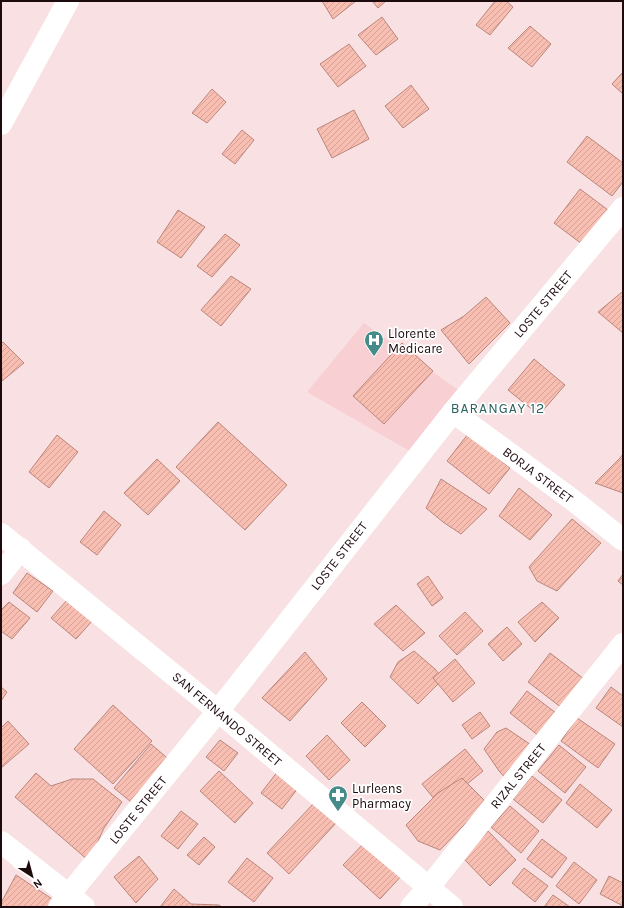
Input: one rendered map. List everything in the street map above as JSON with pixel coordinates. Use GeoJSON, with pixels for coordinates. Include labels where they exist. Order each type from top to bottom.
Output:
{"type":"FeatureCollection","features":[{"type":"Feature","properties":{"kind":"street"},"geometry":{"type":"LineString","coordinates":[[1,124],[68,1]]}},
{"type":"Feature","properties":{"kind":"street","name":"LOSTE STREET"},"geometry":{"type":"LineString","coordinates":[[70,903],[218,711],[453,412],[623,208]]}},
{"type":"Feature","properties":{"kind":"street","name":"BORJA STREET"},"geometry":{"type":"LineString","coordinates":[[453,412],[574,501],[623,540]]}},
{"type":"Feature","properties":{"kind":"street","name":"SAN FERNANDO STREET"},"geometry":{"type":"LineString","coordinates":[[1,534],[218,711],[452,907]]}},
{"type":"Feature","properties":{"kind":"street"},"geometry":{"type":"LineString","coordinates":[[1,574],[21,549]]}},
{"type":"Feature","properties":{"kind":"street","name":"RIZAL STREET"},"geometry":{"type":"LineString","coordinates":[[411,907],[429,887],[623,644]]}},
{"type":"Feature","properties":{"kind":"street"},"geometry":{"type":"LineString","coordinates":[[1,842],[70,903]]}},
{"type":"Feature","properties":{"kind":"shaded area","name":"Llorente Medicare"},"geometry":{"type":"Polygon","coordinates":[[[364,323],[461,392],[413,453],[307,392],[364,323]]]}},
{"type":"Feature","properties":{"kind":"building"},"geometry":{"type":"Polygon","coordinates":[[[322,1],[356,1],[333,19],[322,1]]]}},
{"type":"Feature","properties":{"kind":"building"},"geometry":{"type":"Polygon","coordinates":[[[372,1],[386,1],[378,8],[372,1]]]}},
{"type":"Feature","properties":{"kind":"building"},"geometry":{"type":"Polygon","coordinates":[[[495,1],[506,1],[513,7],[490,35],[476,25],[495,1]]]}},
{"type":"Feature","properties":{"kind":"building"},"geometry":{"type":"Polygon","coordinates":[[[382,17],[398,39],[376,55],[358,35],[382,17]]]}},
{"type":"Feature","properties":{"kind":"building"},"geometry":{"type":"Polygon","coordinates":[[[530,26],[551,44],[532,67],[508,48],[530,26]]]}},
{"type":"Feature","properties":{"kind":"building"},"geometry":{"type":"Polygon","coordinates":[[[349,44],[366,66],[338,87],[320,64],[349,44]]]}},
{"type":"Feature","properties":{"kind":"building"},"geometry":{"type":"Polygon","coordinates":[[[623,72],[623,94],[612,84],[623,72]]]}},
{"type":"Feature","properties":{"kind":"building"},"geometry":{"type":"Polygon","coordinates":[[[411,85],[429,109],[403,128],[385,106],[411,85]]]}},
{"type":"Feature","properties":{"kind":"building"},"geometry":{"type":"Polygon","coordinates":[[[212,89],[226,102],[207,123],[192,113],[212,89]]]}},
{"type":"Feature","properties":{"kind":"building"},"geometry":{"type":"Polygon","coordinates":[[[354,110],[369,139],[332,158],[317,129],[354,110]]]}},
{"type":"Feature","properties":{"kind":"building"},"geometry":{"type":"Polygon","coordinates":[[[242,130],[254,140],[235,164],[222,154],[242,130]]]}},
{"type":"Feature","properties":{"kind":"building"},"geometry":{"type":"Polygon","coordinates":[[[587,136],[623,163],[623,182],[612,196],[567,162],[587,136]]]}},
{"type":"Feature","properties":{"kind":"building"},"geometry":{"type":"Polygon","coordinates":[[[580,189],[608,210],[582,244],[554,223],[580,189]]]}},
{"type":"Feature","properties":{"kind":"building"},"geometry":{"type":"Polygon","coordinates":[[[178,210],[205,227],[181,258],[157,242],[178,210]]]}},
{"type":"Feature","properties":{"kind":"building"},"geometry":{"type":"Polygon","coordinates":[[[225,234],[240,245],[212,277],[197,266],[225,234]]]}},
{"type":"Feature","properties":{"kind":"building"},"geometry":{"type":"Polygon","coordinates":[[[231,276],[251,289],[221,326],[201,310],[231,276]]]}},
{"type":"Feature","properties":{"kind":"building"},"geometry":{"type":"Polygon","coordinates":[[[622,292],[623,293],[623,333],[598,312],[622,292]]]}},
{"type":"Feature","properties":{"kind":"building"},"geometry":{"type":"Polygon","coordinates":[[[486,297],[510,323],[469,364],[441,330],[464,316],[486,297]]]}},
{"type":"Feature","properties":{"kind":"building"},"geometry":{"type":"Polygon","coordinates":[[[3,342],[24,363],[2,381],[1,344],[3,342]]]}},
{"type":"Feature","properties":{"kind":"building"},"geometry":{"type":"Polygon","coordinates":[[[402,343],[433,371],[384,424],[353,396],[402,343]]]}},
{"type":"Feature","properties":{"kind":"building"},"geometry":{"type":"Polygon","coordinates":[[[534,359],[565,385],[539,415],[508,390],[534,359]]]}},
{"type":"Feature","properties":{"kind":"building"},"geometry":{"type":"Polygon","coordinates":[[[218,422],[287,485],[245,530],[176,467],[218,422]]]}},
{"type":"Feature","properties":{"kind":"building"},"geometry":{"type":"Polygon","coordinates":[[[468,434],[510,468],[489,494],[447,461],[468,434]]]}},
{"type":"Feature","properties":{"kind":"building"},"geometry":{"type":"Polygon","coordinates":[[[57,435],[78,452],[49,488],[29,472],[57,435]]]}},
{"type":"Feature","properties":{"kind":"building"},"geometry":{"type":"Polygon","coordinates":[[[623,454],[623,493],[595,483],[620,458],[623,454]]]}},
{"type":"Feature","properties":{"kind":"building"},"geometry":{"type":"Polygon","coordinates":[[[157,459],[180,481],[148,515],[124,493],[157,459]]]}},
{"type":"Feature","properties":{"kind":"building"},"geometry":{"type":"Polygon","coordinates":[[[441,479],[487,509],[461,534],[426,508],[441,479]]]}},
{"type":"Feature","properties":{"kind":"building"},"geometry":{"type":"Polygon","coordinates":[[[519,488],[552,515],[530,540],[499,516],[519,488]]]}},
{"type":"Feature","properties":{"kind":"building"},"geometry":{"type":"Polygon","coordinates":[[[104,511],[121,525],[97,555],[80,542],[104,511]]]}},
{"type":"Feature","properties":{"kind":"building"},"geometry":{"type":"Polygon","coordinates":[[[572,519],[601,543],[557,591],[537,581],[529,567],[572,519]]]}},
{"type":"Feature","properties":{"kind":"building"},"geometry":{"type":"Polygon","coordinates":[[[27,573],[53,591],[37,612],[13,593],[27,573]]]}},
{"type":"Feature","properties":{"kind":"building"},"geometry":{"type":"Polygon","coordinates":[[[623,574],[623,585],[618,581],[623,574]]]}},
{"type":"Feature","properties":{"kind":"building"},"geometry":{"type":"Polygon","coordinates":[[[428,576],[443,598],[432,606],[417,584],[428,576]]]}},
{"type":"Feature","properties":{"kind":"building"},"geometry":{"type":"Polygon","coordinates":[[[68,599],[93,620],[76,639],[51,618],[68,599]]]}},
{"type":"Feature","properties":{"kind":"building"},"geometry":{"type":"Polygon","coordinates":[[[9,602],[30,618],[12,639],[1,631],[1,610],[9,602]]]}},
{"type":"Feature","properties":{"kind":"building"},"geometry":{"type":"Polygon","coordinates":[[[542,602],[559,618],[535,642],[518,622],[542,602]]]}},
{"type":"Feature","properties":{"kind":"building"},"geometry":{"type":"Polygon","coordinates":[[[396,605],[425,633],[403,651],[374,624],[396,605]]]}},
{"type":"Feature","properties":{"kind":"building"},"geometry":{"type":"Polygon","coordinates":[[[465,612],[483,631],[457,655],[439,636],[465,612]]]}},
{"type":"Feature","properties":{"kind":"building"},"geometry":{"type":"Polygon","coordinates":[[[507,627],[522,644],[503,661],[488,644],[507,627]]]}},
{"type":"Feature","properties":{"kind":"building"},"geometry":{"type":"Polygon","coordinates":[[[414,651],[435,669],[443,679],[418,704],[390,677],[398,662],[414,651]]]}},
{"type":"Feature","properties":{"kind":"building"},"geometry":{"type":"Polygon","coordinates":[[[305,652],[327,679],[290,721],[262,698],[305,652]]]}},
{"type":"Feature","properties":{"kind":"building"},"geometry":{"type":"Polygon","coordinates":[[[550,653],[584,679],[562,708],[528,682],[550,653]]]}},
{"type":"Feature","properties":{"kind":"building"},"geometry":{"type":"Polygon","coordinates":[[[455,659],[475,683],[453,702],[433,678],[455,659]]]}},
{"type":"Feature","properties":{"kind":"building"},"geometry":{"type":"Polygon","coordinates":[[[1,687],[7,692],[1,701],[1,687]]]}},
{"type":"Feature","properties":{"kind":"building"},"geometry":{"type":"Polygon","coordinates":[[[611,687],[623,696],[623,727],[596,708],[611,687]]]}},
{"type":"Feature","properties":{"kind":"building"},"geometry":{"type":"Polygon","coordinates":[[[527,691],[556,713],[539,736],[510,713],[527,691]]]}},
{"type":"Feature","properties":{"kind":"building"},"geometry":{"type":"Polygon","coordinates":[[[362,702],[386,726],[365,747],[341,723],[362,702]]]}},
{"type":"Feature","properties":{"kind":"building"},"geometry":{"type":"Polygon","coordinates":[[[113,705],[152,741],[113,784],[74,749],[113,705]]]}},
{"type":"Feature","properties":{"kind":"building"},"geometry":{"type":"Polygon","coordinates":[[[480,712],[490,726],[472,739],[462,725],[480,712]]]}},
{"type":"Feature","properties":{"kind":"building"},"geometry":{"type":"Polygon","coordinates":[[[577,718],[615,744],[598,768],[561,741],[577,718]]]}},
{"type":"Feature","properties":{"kind":"building"},"geometry":{"type":"Polygon","coordinates":[[[8,721],[29,744],[1,768],[1,728],[8,721]]]}},
{"type":"Feature","properties":{"kind":"building"},"geometry":{"type":"Polygon","coordinates":[[[506,728],[537,749],[510,783],[499,771],[484,749],[497,732],[506,728]]]}},
{"type":"Feature","properties":{"kind":"building"},"geometry":{"type":"Polygon","coordinates":[[[327,735],[350,760],[329,780],[306,756],[327,735]]]}},
{"type":"Feature","properties":{"kind":"building"},"geometry":{"type":"Polygon","coordinates":[[[220,740],[238,753],[224,771],[206,757],[220,740]]]}},
{"type":"Feature","properties":{"kind":"building"},"geometry":{"type":"Polygon","coordinates":[[[151,744],[173,763],[136,806],[114,788],[151,744]]]}},
{"type":"Feature","properties":{"kind":"building"},"geometry":{"type":"Polygon","coordinates":[[[559,745],[586,767],[565,793],[538,771],[559,745]]]}},
{"type":"Feature","properties":{"kind":"building"},"geometry":{"type":"Polygon","coordinates":[[[465,749],[483,771],[440,806],[422,784],[465,749]]]}},
{"type":"Feature","properties":{"kind":"building"},"geometry":{"type":"Polygon","coordinates":[[[281,767],[302,783],[282,809],[261,793],[281,767]]]}},
{"type":"Feature","properties":{"kind":"building"},"geometry":{"type":"Polygon","coordinates":[[[219,771],[253,803],[235,823],[200,791],[219,771]]]}},
{"type":"Feature","properties":{"kind":"building"},"geometry":{"type":"Polygon","coordinates":[[[36,773],[51,786],[72,779],[93,779],[122,802],[104,828],[89,861],[15,797],[36,773]]]}},
{"type":"Feature","properties":{"kind":"building"},"geometry":{"type":"Polygon","coordinates":[[[532,776],[562,800],[543,823],[513,799],[532,776]]]}},
{"type":"Feature","properties":{"kind":"building"},"geometry":{"type":"Polygon","coordinates":[[[462,778],[486,802],[440,850],[418,841],[406,825],[438,793],[462,778]]]}},
{"type":"Feature","properties":{"kind":"building"},"geometry":{"type":"Polygon","coordinates":[[[580,784],[612,810],[597,828],[566,803],[580,784]]]}},
{"type":"Feature","properties":{"kind":"building"},"geometry":{"type":"Polygon","coordinates":[[[314,803],[336,823],[289,874],[267,853],[314,803]]]}},
{"type":"Feature","properties":{"kind":"building"},"geometry":{"type":"Polygon","coordinates":[[[510,806],[539,831],[521,853],[491,827],[510,806]]]}},
{"type":"Feature","properties":{"kind":"building"},"geometry":{"type":"Polygon","coordinates":[[[181,811],[198,824],[178,849],[161,836],[181,811]]]}},
{"type":"Feature","properties":{"kind":"building"},"geometry":{"type":"Polygon","coordinates":[[[488,831],[516,860],[490,886],[462,857],[488,831]]]}},
{"type":"Feature","properties":{"kind":"building"},"geometry":{"type":"Polygon","coordinates":[[[204,837],[215,847],[199,865],[187,855],[204,837]]]}},
{"type":"Feature","properties":{"kind":"building"},"geometry":{"type":"Polygon","coordinates":[[[368,839],[404,873],[380,899],[343,865],[368,839]]]}},
{"type":"Feature","properties":{"kind":"building"},"geometry":{"type":"Polygon","coordinates":[[[542,839],[567,858],[552,878],[527,859],[542,839]]]}},
{"type":"Feature","properties":{"kind":"building"},"geometry":{"type":"Polygon","coordinates":[[[139,856],[158,879],[136,903],[114,877],[139,856]]]}},
{"type":"Feature","properties":{"kind":"building"},"geometry":{"type":"Polygon","coordinates":[[[247,858],[273,878],[254,902],[228,882],[247,858]]]}},
{"type":"Feature","properties":{"kind":"building"},"geometry":{"type":"Polygon","coordinates":[[[574,862],[597,880],[579,904],[556,886],[574,862]]]}},
{"type":"Feature","properties":{"kind":"building"},"geometry":{"type":"Polygon","coordinates":[[[524,868],[548,886],[535,902],[512,883],[524,868]]]}},
{"type":"Feature","properties":{"kind":"building"},"geometry":{"type":"Polygon","coordinates":[[[16,875],[55,901],[50,907],[1,907],[1,903],[16,875]]]}},
{"type":"Feature","properties":{"kind":"building"},"geometry":{"type":"Polygon","coordinates":[[[609,876],[623,883],[623,906],[600,894],[609,876]]]}},
{"type":"Feature","properties":{"kind":"building"},"geometry":{"type":"Polygon","coordinates":[[[174,889],[191,904],[219,905],[222,907],[160,907],[174,889]]]}},
{"type":"Feature","properties":{"kind":"building"},"geometry":{"type":"Polygon","coordinates":[[[553,895],[570,907],[544,907],[553,895]]]}},
{"type":"Feature","properties":{"kind":"place","name":"Llorente Medicare"},"geometry":{"type":"Point","coordinates":[374,357]}},
{"type":"Feature","properties":{"kind":"place","name":"Lurleens Pharmacy"},"geometry":{"type":"Point","coordinates":[338,812]}},
{"type":"Feature","properties":{"kind":"district","name":"BARANGAY 12"},"geometry":{"type":"Point","coordinates":[498,408]}}]}
